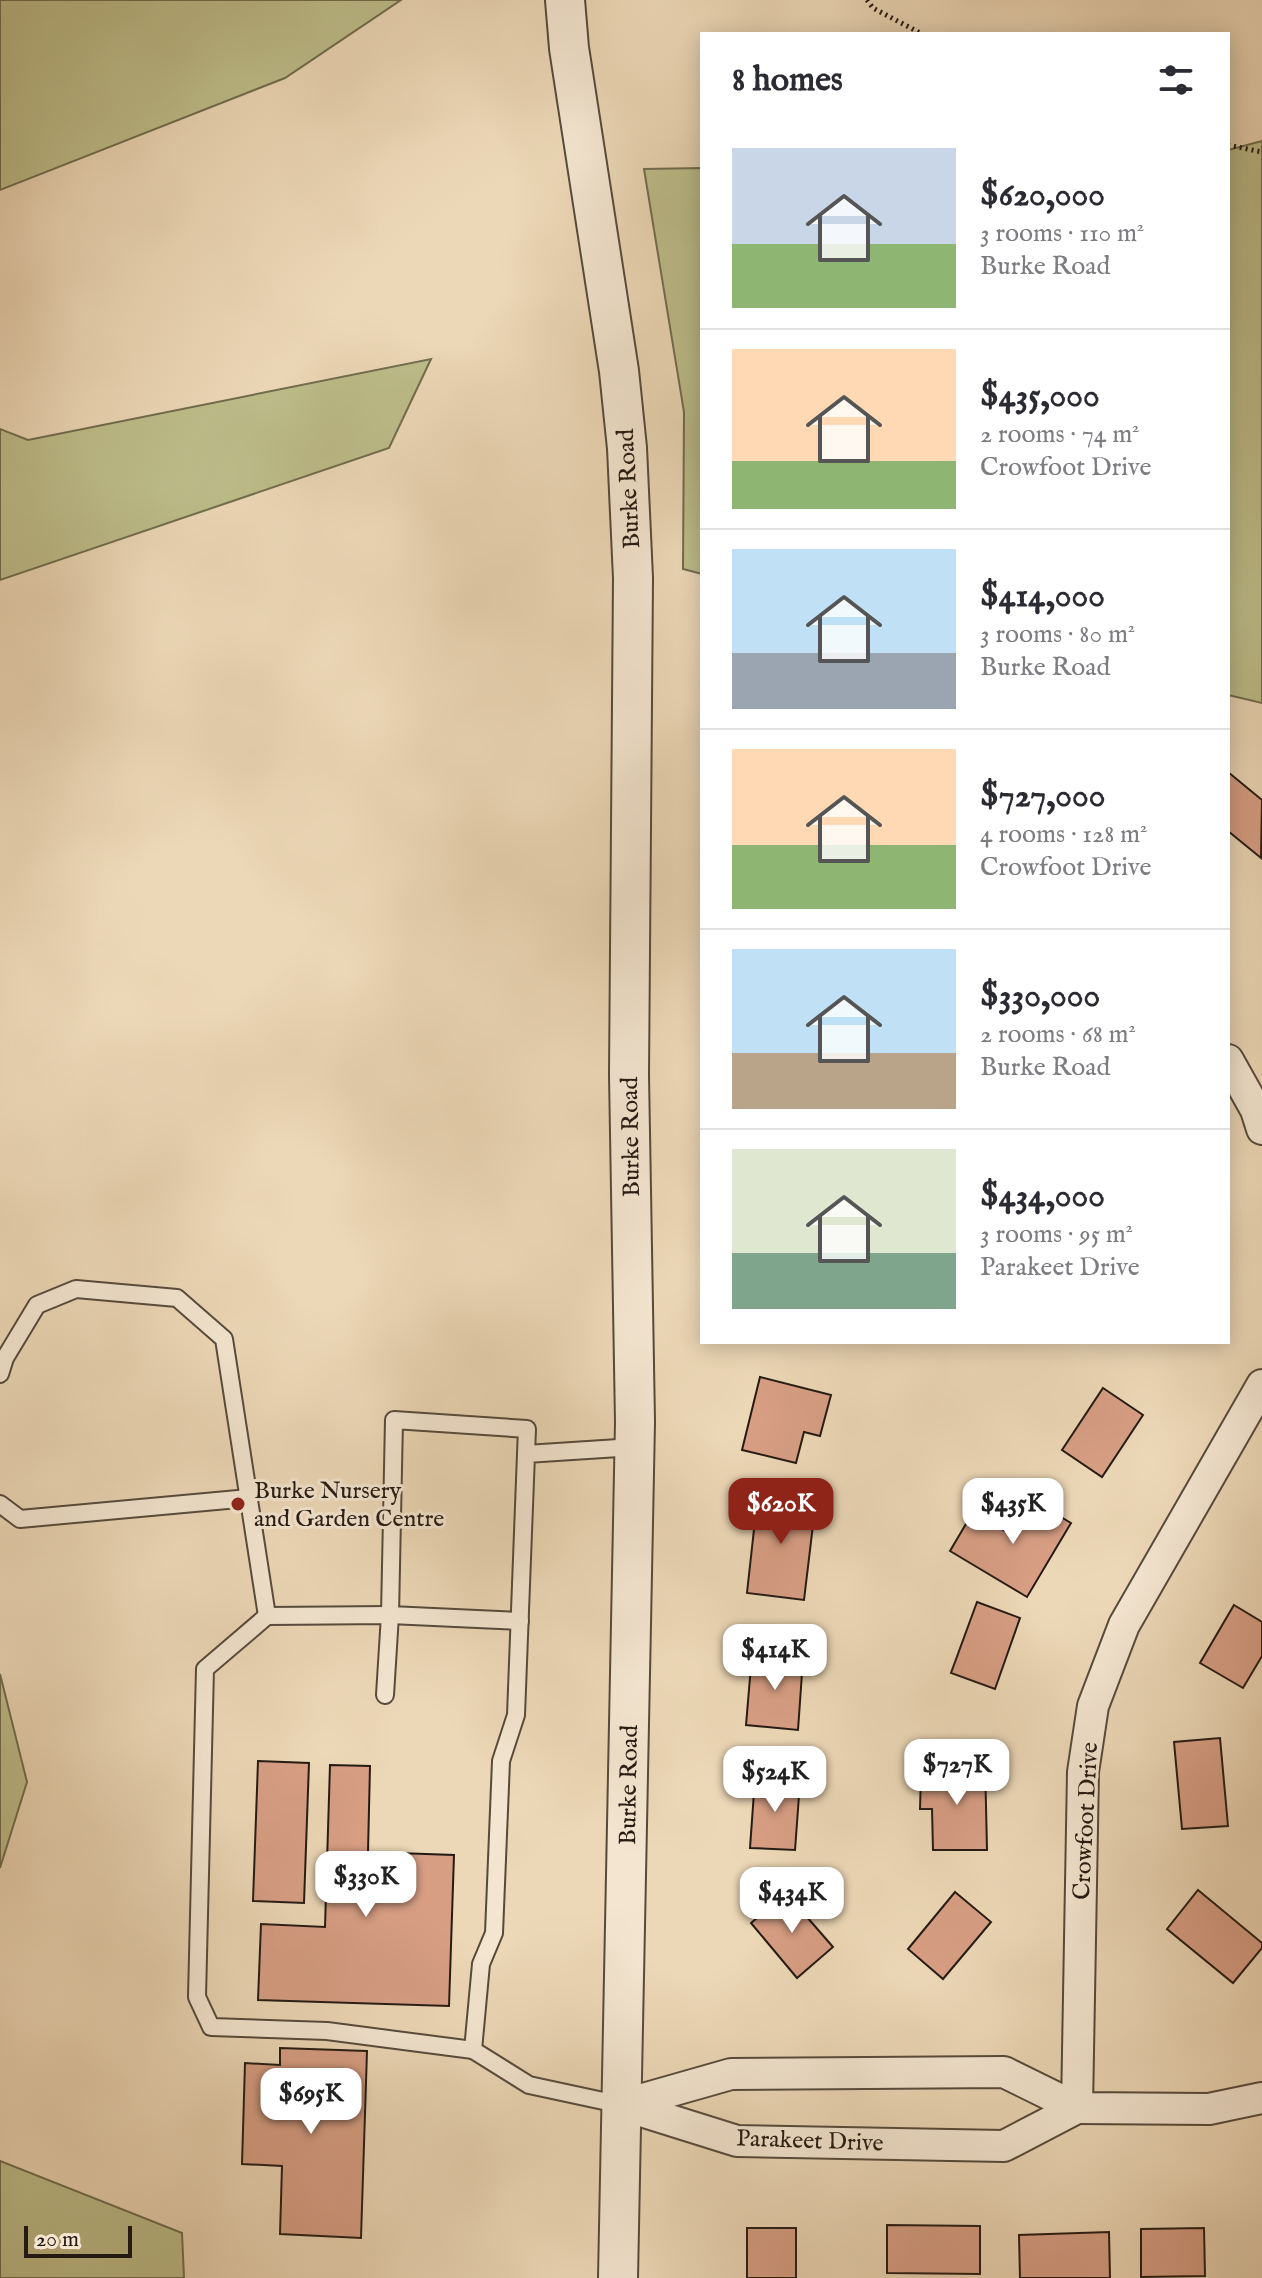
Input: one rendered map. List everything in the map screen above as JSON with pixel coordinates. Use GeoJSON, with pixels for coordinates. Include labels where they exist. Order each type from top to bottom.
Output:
{"type":"FeatureCollection","features":[{"type":"Feature","properties":{"kind":"street","name":"Burke Road"},"geometry":{"type":"LineString","coordinates":[[565,0],[569,48],[619,371],[631,499],[633,578],[629,1075],[634,1447],[618,2278]]}},
{"type":"Feature","properties":{"kind":"street"},"geometry":{"type":"LineString","coordinates":[[1230,1064],[1256,1110],[1262,1129]]}},
{"type":"Feature","properties":{"kind":"street","name":"Crowfoot Drive"},"geometry":{"type":"LineString","coordinates":[[1077,2108],[1083,1772],[1093,1706],[1124,1625],[1262,1385]]}},
{"type":"Feature","properties":{"kind":"street","name":"Parakeet Drive"},"geometry":{"type":"LineString","coordinates":[[622,2105],[731,2074],[1004,2072],[1077,2108],[1209,2109],[1262,2098]]}},
{"type":"Feature","properties":{"kind":"street","name":"Parakeet Drive"},"geometry":{"type":"LineString","coordinates":[[622,2105],[737,2141],[1004,2146],[1077,2108]]}},
{"type":"Feature","properties":{"kind":"lane"},"geometry":{"type":"LineString","coordinates":[[0,1374],[5,1358],[37,1305],[76,1289],[177,1298],[224,1339],[267,1616]]}},
{"type":"Feature","properties":{"kind":"lane"},"geometry":{"type":"LineString","coordinates":[[385,1695],[394,1420],[527,1429],[516,1715],[501,1761],[494,1933],[481,1964],[473,2050]]}},
{"type":"Feature","properties":{"kind":"lane"},"geometry":{"type":"LineString","coordinates":[[526,1454],[634,1447]]}},
{"type":"Feature","properties":{"kind":"lane"},"geometry":{"type":"LineString","coordinates":[[0,1504],[20,1519],[249,1498]]}},
{"type":"Feature","properties":{"kind":"lane"},"geometry":{"type":"LineString","coordinates":[[520,1621],[390,1615],[267,1616],[205,1669],[197,1997],[211,2027],[327,2031],[473,2050],[529,2085],[622,2105]]}},
{"type":"Feature","properties":{"kind":"path"},"geometry":{"type":"LineString","coordinates":[[867,0],[873,8],[918,32]]}},
{"type":"Feature","properties":{"kind":"path"},"geometry":{"type":"LineString","coordinates":[[1230,145],[1262,152]]}},
{"type":"Feature","properties":{"kind":"green space"},"geometry":{"type":"Polygon","coordinates":[[[0,0],[401,0],[285,78],[0,190],[0,0]]]}},
{"type":"Feature","properties":{"kind":"green space"},"geometry":{"type":"Polygon","coordinates":[[[1262,141],[1262,703],[1230,695],[1230,149],[1262,141]]]}},
{"type":"Feature","properties":{"kind":"green space"},"geometry":{"type":"Polygon","coordinates":[[[700,168],[700,573],[683,569],[684,412],[644,169],[700,168]]]}},
{"type":"Feature","properties":{"kind":"green space"},"geometry":{"type":"Polygon","coordinates":[[[431,359],[389,448],[0,580],[0,429],[28,440],[431,359]]]}},
{"type":"Feature","properties":{"kind":"green space"},"geometry":{"type":"Polygon","coordinates":[[[0,1674],[27,1782],[0,1868],[0,1674]]]}},
{"type":"Feature","properties":{"kind":"green space"},"geometry":{"type":"Polygon","coordinates":[[[0,2161],[182,2233],[184,2278],[0,2278],[0,2161]]]}},
{"type":"Feature","properties":{"kind":"building"},"geometry":{"type":"Polygon","coordinates":[[[1230,774],[1262,800],[1261,858],[1230,833],[1230,774]]]}},
{"type":"Feature","properties":{"kind":"building"},"geometry":{"type":"Polygon","coordinates":[[[760,1377],[831,1395],[820,1436],[804,1432],[796,1463],[742,1450],[760,1377]]]}},
{"type":"Feature","properties":{"kind":"building"},"geometry":{"type":"Polygon","coordinates":[[[1103,1388],[1143,1415],[1102,1477],[1062,1450],[1103,1388]]]}},
{"type":"Feature","properties":{"kind":"building"},"geometry":{"type":"Polygon","coordinates":[[[758,1493],[816,1500],[804,1600],[747,1593],[758,1493]]]}},
{"type":"Feature","properties":{"kind":"building"},"geometry":{"type":"Polygon","coordinates":[[[1031,1499],[1071,1523],[1027,1597],[950,1551],[973,1512],[1010,1534],[1031,1499]]]}},
{"type":"Feature","properties":{"kind":"building"},"geometry":{"type":"Polygon","coordinates":[[[977,1602],[1020,1618],[995,1689],[951,1673],[977,1602]]]}},
{"type":"Feature","properties":{"kind":"building"},"geometry":{"type":"Polygon","coordinates":[[[1234,1605],[1262,1622],[1262,1656],[1243,1688],[1200,1663],[1234,1605]]]}},
{"type":"Feature","properties":{"kind":"building"},"geometry":{"type":"Polygon","coordinates":[[[752,1654],[803,1659],[798,1730],[746,1725],[752,1654]]]}},
{"type":"Feature","properties":{"kind":"building"},"geometry":{"type":"Polygon","coordinates":[[[1220,1738],[1228,1826],[1182,1829],[1174,1742],[1220,1738]]]}},
{"type":"Feature","properties":{"kind":"building"},"geometry":{"type":"Polygon","coordinates":[[[258,1761],[309,1763],[304,1903],[253,1901],[258,1761]]]}},
{"type":"Feature","properties":{"kind":"building"},"geometry":{"type":"Polygon","coordinates":[[[985,1761],[987,1850],[933,1850],[932,1809],[920,1809],[921,1775],[950,1774],[949,1762],[985,1761]]]}},
{"type":"Feature","properties":{"kind":"building"},"geometry":{"type":"Polygon","coordinates":[[[330,1765],[370,1766],[368,1852],[454,1855],[449,2006],[258,2000],[261,1924],[325,1927],[330,1765]]]}},
{"type":"Feature","properties":{"kind":"building"},"geometry":{"type":"Polygon","coordinates":[[[755,1778],[800,1782],[795,1850],[750,1848],[755,1778]]]}},
{"type":"Feature","properties":{"kind":"building"},"geometry":{"type":"Polygon","coordinates":[[[1198,1890],[1262,1943],[1262,1948],[1233,1983],[1167,1929],[1198,1890]]]}},
{"type":"Feature","properties":{"kind":"building"},"geometry":{"type":"Polygon","coordinates":[[[955,1892],[991,1922],[943,1979],[908,1949],[955,1892]]]}},
{"type":"Feature","properties":{"kind":"building"},"geometry":{"type":"Polygon","coordinates":[[[786,1893],[833,1947],[797,1978],[751,1923],[786,1893]]]}},
{"type":"Feature","properties":{"kind":"building"},"geometry":{"type":"Polygon","coordinates":[[[280,2048],[367,2051],[361,2238],[280,2234],[282,2166],[242,2164],[245,2063],[280,2065],[280,2048]]]}},
{"type":"Feature","properties":{"kind":"building"},"geometry":{"type":"Polygon","coordinates":[[[887,2225],[980,2226],[980,2274],[887,2273],[887,2225]]]}},
{"type":"Feature","properties":{"kind":"building"},"geometry":{"type":"Polygon","coordinates":[[[747,2228],[796,2228],[796,2278],[747,2278],[747,2228]]]}},
{"type":"Feature","properties":{"kind":"building"},"geometry":{"type":"Polygon","coordinates":[[[1204,2228],[1205,2276],[1141,2277],[1141,2229],[1204,2228]]]}},
{"type":"Feature","properties":{"kind":"building"},"geometry":{"type":"Polygon","coordinates":[[[1109,2232],[1110,2278],[1020,2278],[1019,2235],[1109,2232]]]}},
{"type":"Feature","properties":{"kind":"place","name":"Burke Nursery and Garden Centre"},"geometry":{"type":"Point","coordinates":[238,1504]}}]}
